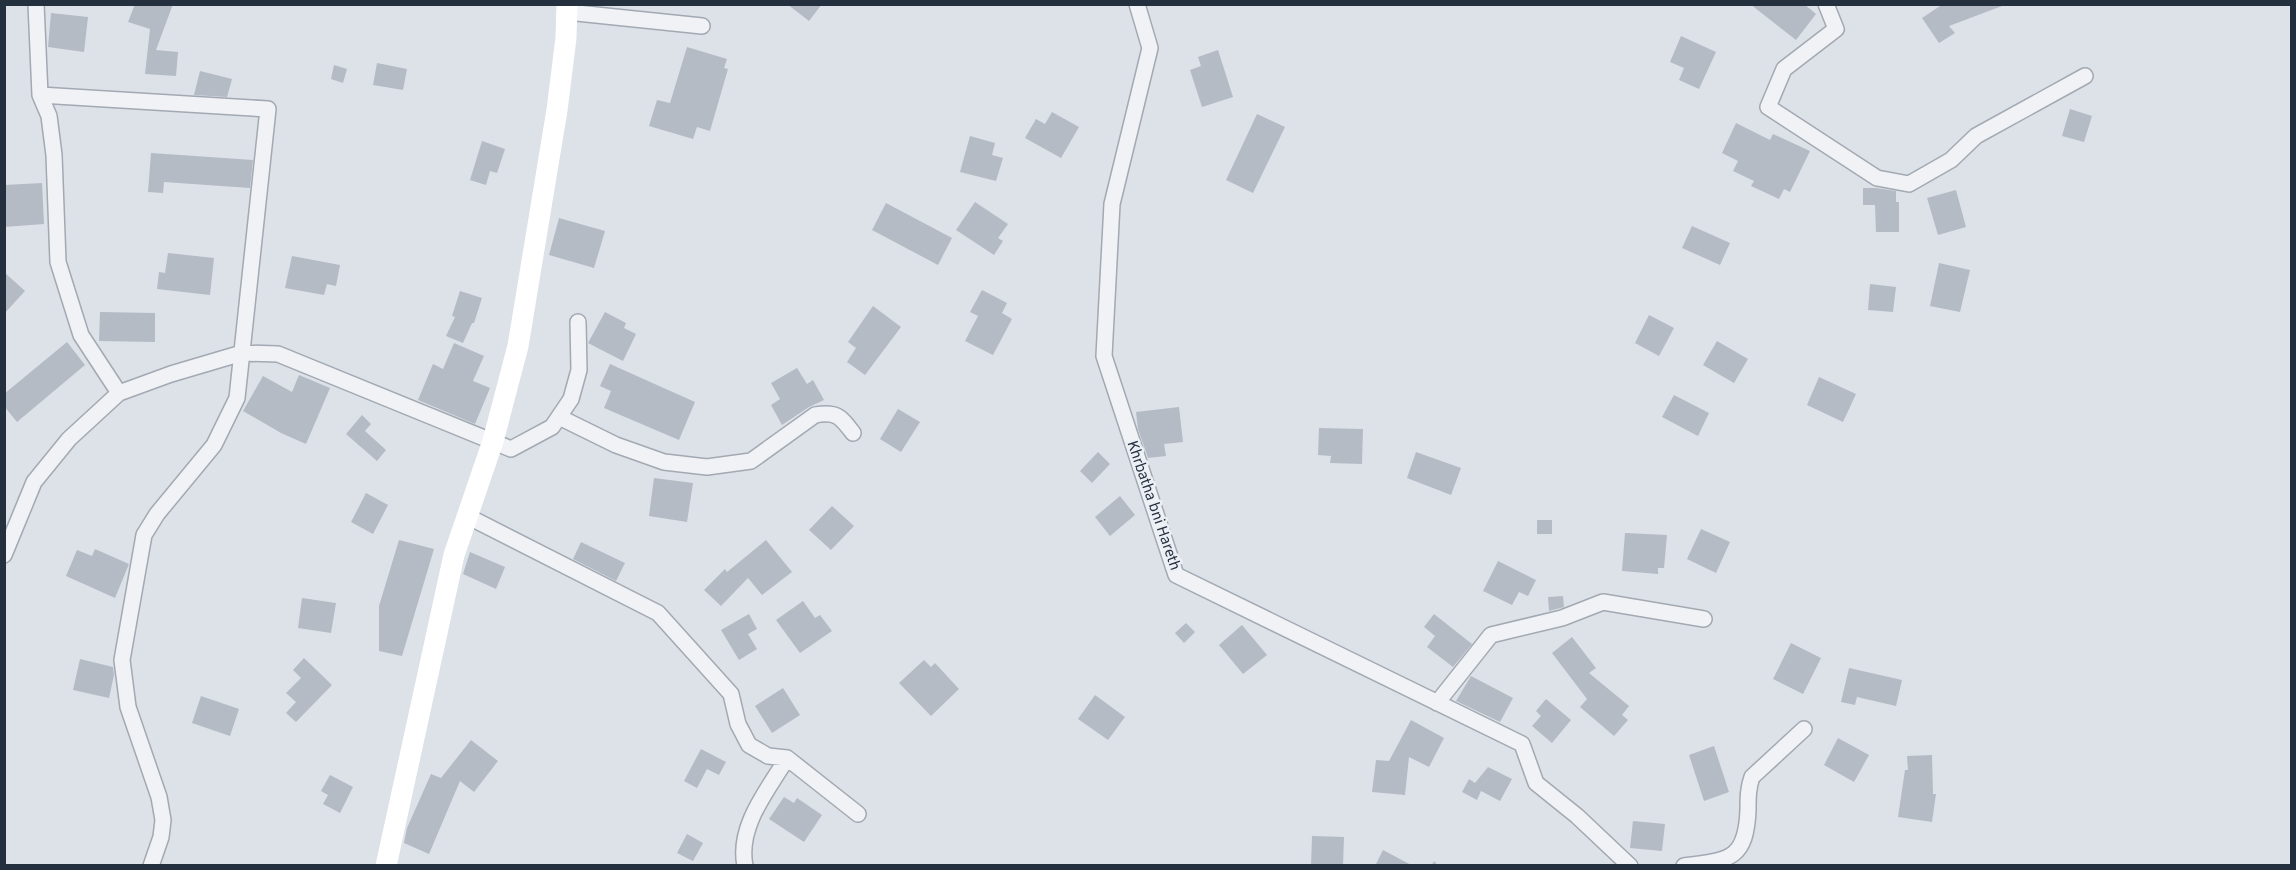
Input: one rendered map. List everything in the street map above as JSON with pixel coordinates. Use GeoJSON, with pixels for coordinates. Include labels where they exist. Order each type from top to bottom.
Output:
{"type":"FeatureCollection","features":[{"type":"Feature","properties":{"kind":"street"},"geometry":{"type":"LineString","coordinates":[[36,4],[40,95],[50,116],[54,155],[58,262],[81,335],[119,393]]}},
{"type":"Feature","properties":{"kind":"street","name":"Khrbatha bni Hareth"},"geometry":{"type":"LineString","coordinates":[[1137,4],[1150,48],[1112,204],[1104,356],[1176,575],[1522,744],[1536,783],[1577,816],[1630,866]]}},
{"type":"Feature","properties":{"kind":"street"},"geometry":{"type":"LineString","coordinates":[[1826,4],[1836,29],[1784,69],[1768,107],[1877,178],[1910,184],[1951,160],[1976,135],[2085,76]]}},
{"type":"Feature","properties":{"kind":"street"},"geometry":{"type":"LineString","coordinates":[[386,866],[454,555],[493,441],[518,346],[557,110],[566,38],[567,8],[702,26]]}},
{"type":"Feature","properties":{"kind":"street"},"geometry":{"type":"LineString","coordinates":[[40,95],[268,109],[237,398],[214,445],[157,514],[144,535],[122,660],[128,707],[159,797],[163,820],[161,837],[151,866]]}},
{"type":"Feature","properties":{"kind":"street"},"geometry":{"type":"LineString","coordinates":[[4,555],[34,482],[69,439],[119,393],[171,374],[242,353],[278,354],[510,449],[552,427],[571,399],[579,370],[578,322]]}},
{"type":"Feature","properties":{"kind":"street"},"geometry":{"type":"LineString","coordinates":[[559,417],[616,445],[664,462],[707,467],[751,461],[815,415],[828,413],[841,417],[853,433]]}},
{"type":"Feature","properties":{"kind":"street"},"geometry":{"type":"LineString","coordinates":[[467,516],[658,613],[731,694],[738,724],[749,745],[768,756],[787,758],[858,814]]}},
{"type":"Feature","properties":{"kind":"street"},"geometry":{"type":"LineString","coordinates":[[1437,703],[1491,635],[1562,618],[1603,602],[1704,619]]}},
{"type":"Feature","properties":{"kind":"street"},"geometry":{"type":"LineString","coordinates":[[1684,866],[1724,860],[1736,852],[1744,841],[1748,786],[1752,777],[1804,729]]}},
{"type":"Feature","properties":{"kind":"street"},"geometry":{"type":"LineString","coordinates":[[745,866],[742,851],[750,821],[787,758]]}},
{"type":"Feature","properties":{"kind":"building"},"geometry":{"type":"Polygon","coordinates":[[[135,4],[173,4],[156,50],[178,52],[176,76],[145,74],[150,29],[128,22],[135,4]]]}},
{"type":"Feature","properties":{"kind":"building"},"geometry":{"type":"Polygon","coordinates":[[[787,4],[822,4],[809,21],[787,4]]]}},
{"type":"Feature","properties":{"kind":"building"},"geometry":{"type":"Polygon","coordinates":[[[1750,4],[1804,4],[1816,14],[1796,40],[1750,4]]]}},
{"type":"Feature","properties":{"kind":"building"},"geometry":{"type":"Polygon","coordinates":[[[1943,4],[2002,4],[2002,6],[1949,26],[1955,33],[1939,43],[1922,18],[1943,4]]]}},
{"type":"Feature","properties":{"kind":"building"},"geometry":{"type":"Polygon","coordinates":[[[51,13],[88,17],[84,52],[48,47],[51,13]]]}},
{"type":"Feature","properties":{"kind":"building"},"geometry":{"type":"Polygon","coordinates":[[[1681,36],[1716,52],[1699,89],[1679,80],[1684,68],[1670,62],[1681,36]]]}},
{"type":"Feature","properties":{"kind":"building"},"geometry":{"type":"Polygon","coordinates":[[[687,47],[727,59],[724,68],[728,69],[710,131],[697,127],[693,139],[649,126],[657,100],[670,103],[687,47]]]}},
{"type":"Feature","properties":{"kind":"building"},"geometry":{"type":"Polygon","coordinates":[[[1218,50],[1233,97],[1202,107],[1190,70],[1201,66],[1198,57],[1218,50]]]}},
{"type":"Feature","properties":{"kind":"building"},"geometry":{"type":"Polygon","coordinates":[[[377,63],[407,69],[403,90],[373,85],[377,63]]]}},
{"type":"Feature","properties":{"kind":"building"},"geometry":{"type":"Polygon","coordinates":[[[334,65],[347,69],[343,83],[331,79],[334,65]]]}},
{"type":"Feature","properties":{"kind":"building"},"geometry":{"type":"Polygon","coordinates":[[[200,71],[232,79],[227,97],[194,95],[200,71]]]}},
{"type":"Feature","properties":{"kind":"building"},"geometry":{"type":"Polygon","coordinates":[[[2070,109],[2092,116],[2084,142],[2062,136],[2070,109]]]}},
{"type":"Feature","properties":{"kind":"building"},"geometry":{"type":"Polygon","coordinates":[[[1052,112],[1079,127],[1061,158],[1025,138],[1036,119],[1045,124],[1052,112]]]}},
{"type":"Feature","properties":{"kind":"building"},"geometry":{"type":"Polygon","coordinates":[[[1257,114],[1285,127],[1253,193],[1226,180],[1257,114]]]}},
{"type":"Feature","properties":{"kind":"building"},"geometry":{"type":"Polygon","coordinates":[[[1736,123],[1770,140],[1773,134],[1810,151],[1790,192],[1784,189],[1779,199],[1751,186],[1754,181],[1733,171],[1738,161],[1722,153],[1736,123]]]}},
{"type":"Feature","properties":{"kind":"building"},"geometry":{"type":"Polygon","coordinates":[[[970,136],[995,143],[992,155],[1003,158],[996,181],[960,172],[970,136]]]}},
{"type":"Feature","properties":{"kind":"building"},"geometry":{"type":"Polygon","coordinates":[[[482,141],[505,149],[497,173],[490,171],[486,185],[470,180],[482,141]]]}},
{"type":"Feature","properties":{"kind":"building"},"geometry":{"type":"Polygon","coordinates":[[[151,153],[253,160],[250,188],[164,182],[163,193],[148,192],[151,153]]]}},
{"type":"Feature","properties":{"kind":"building"},"geometry":{"type":"Polygon","coordinates":[[[42,183],[44,224],[4,227],[4,185],[42,183]]]}},
{"type":"Feature","properties":{"kind":"building"},"geometry":{"type":"Polygon","coordinates":[[[1863,188],[1896,191],[1896,202],[1899,202],[1899,232],[1876,232],[1875,205],[1863,205],[1863,188]]]}},
{"type":"Feature","properties":{"kind":"building"},"geometry":{"type":"Polygon","coordinates":[[[1956,190],[1966,227],[1938,235],[1927,198],[1956,190]]]}},
{"type":"Feature","properties":{"kind":"building"},"geometry":{"type":"Polygon","coordinates":[[[975,202],[1008,224],[998,238],[1003,241],[994,255],[956,230],[975,202]]]}},
{"type":"Feature","properties":{"kind":"building"},"geometry":{"type":"Polygon","coordinates":[[[886,203],[952,238],[938,265],[872,230],[886,203]]]}},
{"type":"Feature","properties":{"kind":"building"},"geometry":{"type":"Polygon","coordinates":[[[559,218],[605,231],[594,268],[549,255],[559,218]]]}},
{"type":"Feature","properties":{"kind":"building"},"geometry":{"type":"Polygon","coordinates":[[[1692,226],[1730,243],[1720,265],[1682,248],[1692,226]]]}},
{"type":"Feature","properties":{"kind":"building"},"geometry":{"type":"Polygon","coordinates":[[[168,253],[214,258],[210,295],[157,289],[159,272],[165,273],[168,253]]]}},
{"type":"Feature","properties":{"kind":"building"},"geometry":{"type":"Polygon","coordinates":[[[292,256],[340,265],[336,286],[327,284],[324,295],[285,288],[292,256]]]}},
{"type":"Feature","properties":{"kind":"building"},"geometry":{"type":"Polygon","coordinates":[[[1939,263],[1970,270],[1960,312],[1930,306],[1939,263]]]}},
{"type":"Feature","properties":{"kind":"building"},"geometry":{"type":"Polygon","coordinates":[[[4,272],[25,291],[4,314],[4,272]]]}},
{"type":"Feature","properties":{"kind":"building"},"geometry":{"type":"Polygon","coordinates":[[[1870,284],[1896,287],[1893,312],[1868,310],[1870,284]]]}},
{"type":"Feature","properties":{"kind":"building"},"geometry":{"type":"Polygon","coordinates":[[[982,290],[1007,303],[1002,313],[1012,319],[993,355],[965,341],[978,316],[970,312],[982,290]]]}},
{"type":"Feature","properties":{"kind":"building"},"geometry":{"type":"Polygon","coordinates":[[[460,291],[482,298],[474,323],[463,343],[446,336],[455,317],[452,316],[460,291]]]}},
{"type":"Feature","properties":{"kind":"building"},"geometry":{"type":"Polygon","coordinates":[[[873,306],[901,327],[865,375],[847,362],[856,348],[848,342],[873,306]]]}},
{"type":"Feature","properties":{"kind":"building"},"geometry":{"type":"Polygon","coordinates":[[[100,312],[155,313],[155,342],[99,341],[100,312]]]}},
{"type":"Feature","properties":{"kind":"building"},"geometry":{"type":"Polygon","coordinates":[[[605,312],[626,323],[624,328],[636,334],[623,361],[588,343],[605,312]]]}},
{"type":"Feature","properties":{"kind":"building"},"geometry":{"type":"Polygon","coordinates":[[[1649,315],[1674,328],[1659,356],[1635,343],[1649,315]]]}},
{"type":"Feature","properties":{"kind":"building"},"geometry":{"type":"Polygon","coordinates":[[[1717,341],[1748,359],[1734,383],[1703,365],[1717,341]]]}},
{"type":"Feature","properties":{"kind":"building"},"geometry":{"type":"Polygon","coordinates":[[[67,342],[85,365],[17,422],[4,406],[4,394],[67,342]]]}},
{"type":"Feature","properties":{"kind":"building"},"geometry":{"type":"Polygon","coordinates":[[[454,343],[484,356],[473,381],[490,388],[475,424],[418,400],[433,364],[443,369],[454,343]]]}},
{"type":"Feature","properties":{"kind":"building"},"geometry":{"type":"Polygon","coordinates":[[[610,364],[695,402],[679,440],[604,408],[611,391],[600,386],[610,364]]]}},
{"type":"Feature","properties":{"kind":"building"},"geometry":{"type":"Polygon","coordinates":[[[797,368],[807,384],[813,380],[824,400],[782,425],[771,405],[780,399],[771,383],[797,368]]]}},
{"type":"Feature","properties":{"kind":"building"},"geometry":{"type":"Polygon","coordinates":[[[299,375],[330,388],[306,444],[281,433],[243,411],[263,376],[292,392],[299,375]]]}},
{"type":"Feature","properties":{"kind":"building"},"geometry":{"type":"Polygon","coordinates":[[[1819,377],[1856,394],[1843,422],[1807,405],[1819,377]]]}},
{"type":"Feature","properties":{"kind":"building"},"geometry":{"type":"Polygon","coordinates":[[[1674,395],[1709,413],[1698,436],[1662,417],[1674,395]]]}},
{"type":"Feature","properties":{"kind":"building"},"geometry":{"type":"Polygon","coordinates":[[[1179,407],[1183,442],[1164,444],[1166,456],[1148,458],[1138,429],[1136,412],[1179,407]]]}},
{"type":"Feature","properties":{"kind":"building"},"geometry":{"type":"Polygon","coordinates":[[[898,409],[920,422],[901,452],[880,439],[898,409]]]}},
{"type":"Feature","properties":{"kind":"building"},"geometry":{"type":"Polygon","coordinates":[[[362,415],[371,424],[365,431],[386,450],[377,461],[346,434],[362,415]]]}},
{"type":"Feature","properties":{"kind":"building"},"geometry":{"type":"Polygon","coordinates":[[[1319,428],[1363,429],[1362,464],[1330,463],[1331,456],[1318,455],[1319,428]]]}},
{"type":"Feature","properties":{"kind":"building"},"geometry":{"type":"Polygon","coordinates":[[[1098,452],[1110,464],[1092,483],[1080,471],[1098,452]]]}},
{"type":"Feature","properties":{"kind":"building"},"geometry":{"type":"Polygon","coordinates":[[[1416,452],[1461,468],[1451,495],[1407,478],[1416,452]]]}},
{"type":"Feature","properties":{"kind":"building"},"geometry":{"type":"Polygon","coordinates":[[[654,478],[693,483],[687,522],[649,516],[654,478]]]}},
{"type":"Feature","properties":{"kind":"building"},"geometry":{"type":"Polygon","coordinates":[[[366,493],[388,505],[373,534],[351,522],[366,493]]]}},
{"type":"Feature","properties":{"kind":"building"},"geometry":{"type":"Polygon","coordinates":[[[1120,496],[1135,515],[1110,536],[1095,517],[1120,496]]]}},
{"type":"Feature","properties":{"kind":"building"},"geometry":{"type":"Polygon","coordinates":[[[832,506],[854,526],[831,550],[809,530],[832,506]]]}},
{"type":"Feature","properties":{"kind":"building"},"geometry":{"type":"Polygon","coordinates":[[[1537,520],[1552,520],[1552,534],[1537,534],[1537,520]]]}},
{"type":"Feature","properties":{"kind":"building"},"geometry":{"type":"Polygon","coordinates":[[[1701,529],[1730,542],[1716,573],[1687,559],[1701,529]]]}},
{"type":"Feature","properties":{"kind":"building"},"geometry":{"type":"Polygon","coordinates":[[[1625,533],[1667,535],[1664,568],[1658,568],[1658,574],[1622,571],[1625,533]]]}},
{"type":"Feature","properties":{"kind":"building"},"geometry":{"type":"Polygon","coordinates":[[[399,540],[434,549],[402,656],[379,651],[379,606],[399,540]]]}},
{"type":"Feature","properties":{"kind":"building"},"geometry":{"type":"Polygon","coordinates":[[[766,540],[792,572],[762,595],[748,578],[721,606],[704,590],[725,569],[727,572],[766,540]]]}},
{"type":"Feature","properties":{"kind":"building"},"geometry":{"type":"Polygon","coordinates":[[[581,542],[625,563],[616,581],[573,559],[581,542]]]}},
{"type":"Feature","properties":{"kind":"building"},"geometry":{"type":"Polygon","coordinates":[[[95,549],[129,564],[115,598],[66,576],[77,550],[92,556],[95,549]]]}},
{"type":"Feature","properties":{"kind":"building"},"geometry":{"type":"Polygon","coordinates":[[[470,552],[505,567],[496,589],[463,574],[470,552]]]}},
{"type":"Feature","properties":{"kind":"building"},"geometry":{"type":"Polygon","coordinates":[[[1498,561],[1536,580],[1528,596],[1519,592],[1512,605],[1483,591],[1498,561]]]}},
{"type":"Feature","properties":{"kind":"building"},"geometry":{"type":"Polygon","coordinates":[[[1563,596],[1564,607],[1549,611],[1548,597],[1563,596]]]}},
{"type":"Feature","properties":{"kind":"building"},"geometry":{"type":"Polygon","coordinates":[[[302,598],[336,603],[331,633],[298,628],[302,598]]]}},
{"type":"Feature","properties":{"kind":"building"},"geometry":{"type":"Polygon","coordinates":[[[803,601],[815,618],[820,615],[832,631],[800,653],[776,620],[803,601]]]}},
{"type":"Feature","properties":{"kind":"building"},"geometry":{"type":"Polygon","coordinates":[[[749,614],[757,629],[748,634],[757,649],[739,660],[721,630],[749,614]]]}},
{"type":"Feature","properties":{"kind":"building"},"geometry":{"type":"Polygon","coordinates":[[[1434,614],[1472,644],[1453,667],[1427,647],[1435,636],[1424,627],[1434,614]]]}},
{"type":"Feature","properties":{"kind":"building"},"geometry":{"type":"Polygon","coordinates":[[[1186,623],[1195,632],[1184,643],[1175,633],[1186,623]]]}},
{"type":"Feature","properties":{"kind":"building"},"geometry":{"type":"Polygon","coordinates":[[[1242,625],[1267,655],[1243,674],[1219,645],[1242,625]]]}},
{"type":"Feature","properties":{"kind":"building"},"geometry":{"type":"Polygon","coordinates":[[[1572,637],[1596,668],[1589,673],[1629,706],[1622,715],[1628,720],[1614,736],[1580,707],[1587,699],[1552,653],[1572,637]]]}},
{"type":"Feature","properties":{"kind":"building"},"geometry":{"type":"Polygon","coordinates":[[[1791,643],[1821,658],[1803,694],[1773,679],[1791,643]]]}},
{"type":"Feature","properties":{"kind":"building"},"geometry":{"type":"Polygon","coordinates":[[[304,658],[332,685],[296,722],[286,713],[296,702],[286,693],[301,678],[293,670],[304,658]]]}},
{"type":"Feature","properties":{"kind":"building"},"geometry":{"type":"Polygon","coordinates":[[[80,659],[113,667],[114,675],[109,698],[73,690],[80,659]]]}},
{"type":"Feature","properties":{"kind":"building"},"geometry":{"type":"Polygon","coordinates":[[[924,660],[931,667],[935,663],[959,689],[931,716],[899,683],[924,660]]]}},
{"type":"Feature","properties":{"kind":"building"},"geometry":{"type":"Polygon","coordinates":[[[1849,668],[1902,680],[1896,706],[1857,697],[1855,705],[1841,702],[1849,668]]]}},
{"type":"Feature","properties":{"kind":"building"},"geometry":{"type":"Polygon","coordinates":[[[1471,676],[1513,698],[1500,722],[1456,701],[1471,676]]]}},
{"type":"Feature","properties":{"kind":"building"},"geometry":{"type":"Polygon","coordinates":[[[783,688],[800,715],[772,733],[755,706],[783,688]]]}},
{"type":"Feature","properties":{"kind":"building"},"geometry":{"type":"Polygon","coordinates":[[[1095,695],[1125,717],[1108,740],[1078,719],[1095,695]]]}},
{"type":"Feature","properties":{"kind":"building"},"geometry":{"type":"Polygon","coordinates":[[[201,696],[239,709],[230,736],[192,723],[201,696]]]}},
{"type":"Feature","properties":{"kind":"building"},"geometry":{"type":"Polygon","coordinates":[[[1546,699],[1571,720],[1552,743],[1532,726],[1541,716],[1536,711],[1546,699]]]}},
{"type":"Feature","properties":{"kind":"building"},"geometry":{"type":"Polygon","coordinates":[[[1411,720],[1444,738],[1429,767],[1409,757],[1405,795],[1372,792],[1376,760],[1389,761],[1411,720]]]}},
{"type":"Feature","properties":{"kind":"building"},"geometry":{"type":"Polygon","coordinates":[[[1838,738],[1869,755],[1854,782],[1824,765],[1838,738]]]}},
{"type":"Feature","properties":{"kind":"building"},"geometry":{"type":"Polygon","coordinates":[[[471,740],[498,761],[474,792],[460,781],[429,854],[404,843],[407,828],[431,774],[441,778],[471,740]]]}},
{"type":"Feature","properties":{"kind":"building"},"geometry":{"type":"Polygon","coordinates":[[[1714,746],[1729,792],[1704,801],[1689,755],[1714,746]]]}},
{"type":"Feature","properties":{"kind":"building"},"geometry":{"type":"Polygon","coordinates":[[[701,749],[726,762],[719,775],[707,769],[697,788],[684,781],[701,749]]]}},
{"type":"Feature","properties":{"kind":"building"},"geometry":{"type":"Polygon","coordinates":[[[1932,755],[1933,794],[1936,794],[1932,822],[1898,817],[1905,770],[1908,770],[1907,756],[1932,755]]]}},
{"type":"Feature","properties":{"kind":"building"},"geometry":{"type":"Polygon","coordinates":[[[1488,767],[1512,779],[1500,801],[1481,791],[1477,800],[1462,792],[1469,779],[1475,783],[1488,767]]]}},
{"type":"Feature","properties":{"kind":"building"},"geometry":{"type":"Polygon","coordinates":[[[330,775],[353,787],[340,813],[323,804],[328,795],[321,791],[330,775]]]}},
{"type":"Feature","properties":{"kind":"building"},"geometry":{"type":"Polygon","coordinates":[[[784,797],[794,803],[797,798],[822,815],[804,842],[769,819],[784,797]]]}},
{"type":"Feature","properties":{"kind":"building"},"geometry":{"type":"Polygon","coordinates":[[[1633,821],[1665,824],[1662,851],[1630,848],[1633,821]]]}},
{"type":"Feature","properties":{"kind":"building"},"geometry":{"type":"Polygon","coordinates":[[[687,834],[703,843],[693,861],[677,853],[687,834]]]}},
{"type":"Feature","properties":{"kind":"building"},"geometry":{"type":"Polygon","coordinates":[[[1312,836],[1344,837],[1343,866],[1311,866],[1312,836]]]}},
{"type":"Feature","properties":{"kind":"building"},"geometry":{"type":"Polygon","coordinates":[[[1383,850],[1413,866],[1375,866],[1383,850]]]}}]}
